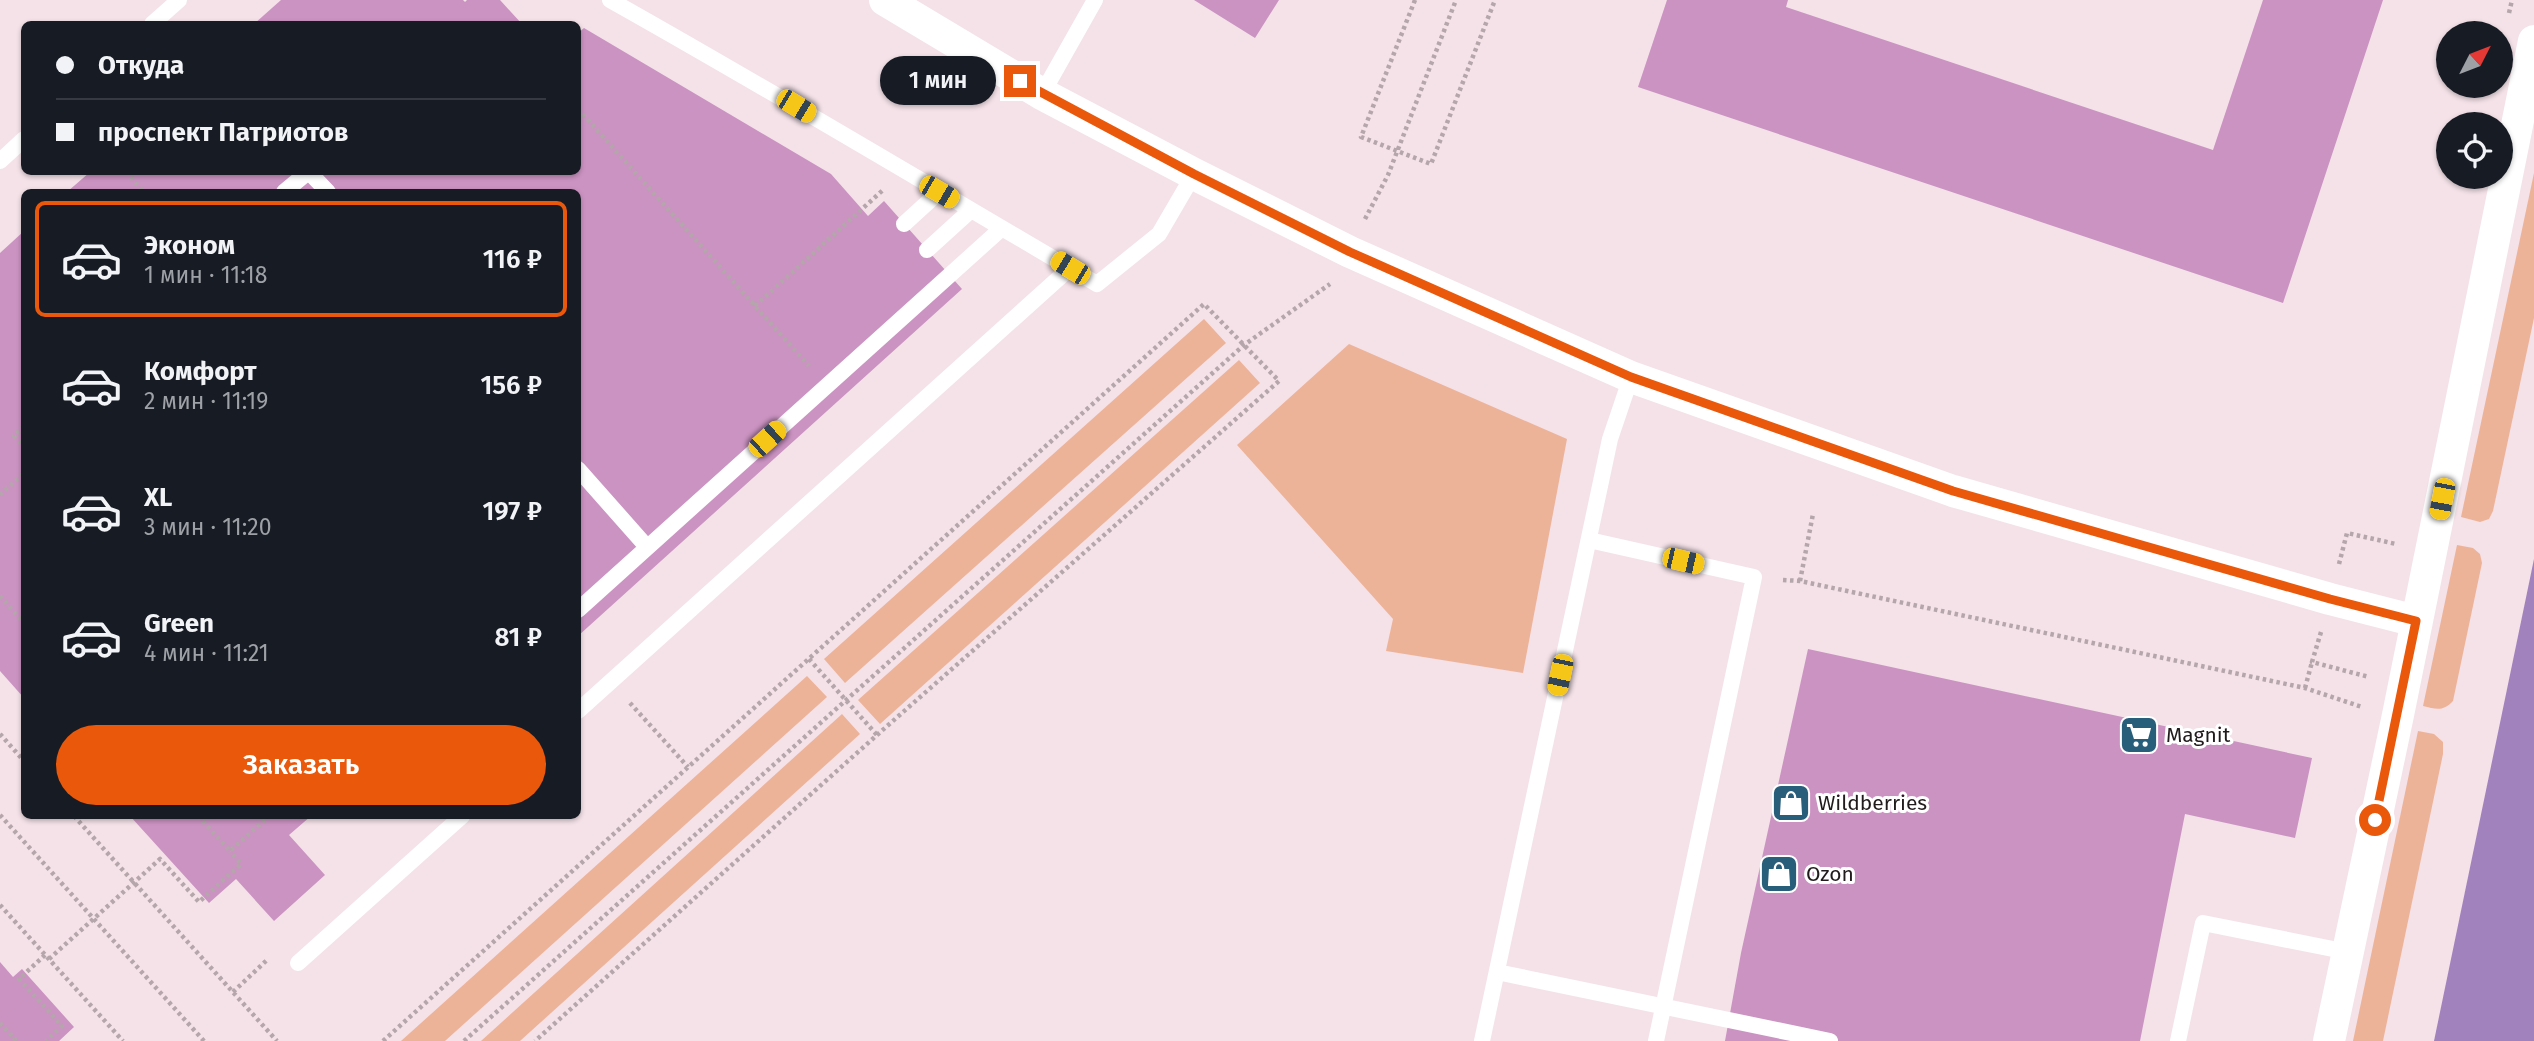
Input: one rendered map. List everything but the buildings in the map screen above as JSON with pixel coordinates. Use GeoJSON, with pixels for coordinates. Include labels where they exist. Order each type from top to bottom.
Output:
{"type":"FeatureCollection","features":[{"type":"Feature","properties":{"kind":"street"},"geometry":{"type":"LineString","coordinates":[[885,0],[1042,94],[1194,174],[1350,252],[1631,377],[1953,491],[2416,621]]}},
{"type":"Feature","properties":{"kind":"street"},"geometry":{"type":"LineString","coordinates":[[2329,1041],[2534,41]]}},
{"type":"Feature","properties":{"kind":"lane"},"geometry":{"type":"LineString","coordinates":[[155,21],[179,0]]}},
{"type":"Feature","properties":{"kind":"lane"},"geometry":{"type":"LineString","coordinates":[[610,0],[774,92],[1097,284],[1159,234],[1194,174]]}},
{"type":"Feature","properties":{"kind":"lane"},"geometry":{"type":"LineString","coordinates":[[1042,94],[1095,0]]}},
{"type":"Feature","properties":{"kind":"lane"},"geometry":{"type":"LineString","coordinates":[[0,161],[21,142]]}},
{"type":"Feature","properties":{"kind":"lane"},"geometry":{"type":"LineString","coordinates":[[288,189],[305,175]]}},
{"type":"Feature","properties":{"kind":"lane"},"geometry":{"type":"LineString","coordinates":[[312,175],[325,189]]}},
{"type":"Feature","properties":{"kind":"lane"},"geometry":{"type":"LineString","coordinates":[[904,224],[939,192]]}},
{"type":"Feature","properties":{"kind":"lane"},"geometry":{"type":"LineString","coordinates":[[927,250],[971,210]]}},
{"type":"Feature","properties":{"kind":"lane"},"geometry":{"type":"LineString","coordinates":[[581,607],[1002,228]]}},
{"type":"Feature","properties":{"kind":"lane"},"geometry":{"type":"LineString","coordinates":[[581,708],[1070,268]]}},
{"type":"Feature","properties":{"kind":"lane"},"geometry":{"type":"LineString","coordinates":[[1482,1041],[1610,439],[1631,377]]}},
{"type":"Feature","properties":{"kind":"lane"},"geometry":{"type":"LineString","coordinates":[[581,472],[647,547]]}},
{"type":"Feature","properties":{"kind":"lane"},"geometry":{"type":"LineString","coordinates":[[1588,540],[1754,577],[1656,1041]]}},
{"type":"Feature","properties":{"kind":"lane"},"geometry":{"type":"LineString","coordinates":[[298,963],[459,819]]}},
{"type":"Feature","properties":{"kind":"lane"},"geometry":{"type":"LineString","coordinates":[[2178,1041],[2203,923],[2348,952]]}},
{"type":"Feature","properties":{"kind":"lane"},"geometry":{"type":"LineString","coordinates":[[1497,972],[1830,1041]]}},
{"type":"Feature","properties":{"kind":"path"},"geometry":{"type":"LineString","coordinates":[[1415,0],[1361,137],[1431,164],[1495,0]]}},
{"type":"Feature","properties":{"kind":"path"},"geometry":{"type":"LineString","coordinates":[[1360,230],[1388,175],[1456,0]]}},
{"type":"Feature","properties":{"kind":"path"},"geometry":{"type":"LineString","coordinates":[[581,112],[827,385]]}},
{"type":"Feature","properties":{"kind":"path"},"geometry":{"type":"LineString","coordinates":[[128,175],[141,189]]}},
{"type":"Feature","properties":{"kind":"path"},"geometry":{"type":"LineString","coordinates":[[755,306],[862,209]]}},
{"type":"Feature","properties":{"kind":"path"},"geometry":{"type":"LineString","coordinates":[[464,1041],[844,699],[1244,345],[1338,278]]}},
{"type":"Feature","properties":{"kind":"path"},"geometry":{"type":"LineString","coordinates":[[383,1041],[1204,304],[1279,381],[535,1041]]}},
{"type":"Feature","properties":{"kind":"path"},"geometry":{"type":"LineString","coordinates":[[21,429],[14,436],[21,444]]}},
{"type":"Feature","properties":{"kind":"path"},"geometry":{"type":"LineString","coordinates":[[0,495],[21,475]]}},
{"type":"Feature","properties":{"kind":"path"},"geometry":{"type":"LineString","coordinates":[[1800,581],[1813,514]]}},
{"type":"Feature","properties":{"kind":"path"},"geometry":{"type":"LineString","coordinates":[[2338,565],[2347,533],[2398,544]]}},
{"type":"Feature","properties":{"kind":"path"},"geometry":{"type":"LineString","coordinates":[[1754,577],[1800,581],[2305,688],[2367,709]]}},
{"type":"Feature","properties":{"kind":"path"},"geometry":{"type":"LineString","coordinates":[[0,596],[21,620]]}},
{"type":"Feature","properties":{"kind":"path"},"geometry":{"type":"LineString","coordinates":[[2305,688],[2323,625]]}},
{"type":"Feature","properties":{"kind":"path"},"geometry":{"type":"LineString","coordinates":[[808,659],[877,735]]}},
{"type":"Feature","properties":{"kind":"path"},"geometry":{"type":"LineString","coordinates":[[2312,662],[2372,679]]}},
{"type":"Feature","properties":{"kind":"path"},"geometry":{"type":"LineString","coordinates":[[611,682],[688,767]]}},
{"type":"Feature","properties":{"kind":"path"},"geometry":{"type":"LineString","coordinates":[[0,734],[21,758]]}},
{"type":"Feature","properties":{"kind":"path"},"geometry":{"type":"LineString","coordinates":[[0,815],[204,1041]]}},
{"type":"Feature","properties":{"kind":"path"},"geometry":{"type":"LineString","coordinates":[[77,819],[277,1041]]}},
{"type":"Feature","properties":{"kind":"path"},"geometry":{"type":"LineString","coordinates":[[46,1041],[62,1026],[19,979],[94,918],[160,859],[199,902],[242,864],[201,819]]}},
{"type":"Feature","properties":{"kind":"path"},"geometry":{"type":"LineString","coordinates":[[230,851],[266,819]]}},
{"type":"Feature","properties":{"kind":"path"},"geometry":{"type":"LineString","coordinates":[[0,905],[123,1041]]}},
{"type":"Feature","properties":{"kind":"path"},"geometry":{"type":"LineString","coordinates":[[233,992],[282,947],[298,963]]}},
{"type":"Feature","properties":{"kind":"path"},"geometry":{"type":"LineString","coordinates":[[0,1023],[15,1040]]}},
{"type":"Feature","properties":{"kind":"shaded area"},"geometry":{"type":"Polygon","coordinates":[[[2534,173],[2534,318],[2493,511],[2489,519],[2480,522],[2461,517],[2534,173]]]}},
{"type":"Feature","properties":{"kind":"shaded area"},"geometry":{"type":"Polygon","coordinates":[[[1204,319],[1226,343],[845,683],[824,659],[1204,319]]]}},
{"type":"Feature","properties":{"kind":"shaded area"},"geometry":{"type":"Polygon","coordinates":[[[1349,344],[1567,439],[1523,673],[1386,651],[1393,619],[1237,445],[1349,344]]]}},
{"type":"Feature","properties":{"kind":"shaded area"},"geometry":{"type":"Polygon","coordinates":[[[1239,360],[1260,383],[880,724],[858,700],[1239,360]]]}},
{"type":"Feature","properties":{"kind":"shaded area"},"geometry":{"type":"Polygon","coordinates":[[[2457,545],[2473,548],[2480,554],[2482,563],[2453,701],[2446,707],[2436,709],[2423,706],[2457,545]]]}},
{"type":"Feature","properties":{"kind":"shaded area"},"geometry":{"type":"Polygon","coordinates":[[[2534,559],[2534,1041],[2434,1041],[2534,559]]]}},
{"type":"Feature","properties":{"kind":"shaded area"},"geometry":{"type":"Polygon","coordinates":[[[807,676],[827,697],[445,1041],[401,1041],[807,676]]]}},
{"type":"Feature","properties":{"kind":"shaded area"},"geometry":{"type":"Polygon","coordinates":[[[842,714],[860,734],[520,1041],[481,1041],[842,714]]]}},
{"type":"Feature","properties":{"kind":"shaded area"},"geometry":{"type":"Polygon","coordinates":[[[2418,731],[2434,734],[2443,742],[2443,754],[2383,1041],[2353,1041],[2418,731]]]}},
{"type":"Feature","properties":{"kind":"place","name":"Magnit"},"geometry":{"type":"Point","coordinates":[2139,735]}},
{"type":"Feature","properties":{"kind":"place","name":"Wildberries"},"geometry":{"type":"Point","coordinates":[1791,803]}},
{"type":"Feature","properties":{"kind":"place","name":"Ozon"},"geometry":{"type":"Point","coordinates":[1779,874]}},
{"type":"Feature","properties":{"kind":"route"},"geometry":{"type":"LineString","coordinates":[[1020,81],[1194,174],[1350,252],[1631,377],[1953,491],[2416,621],[2375,820]]}}]}
